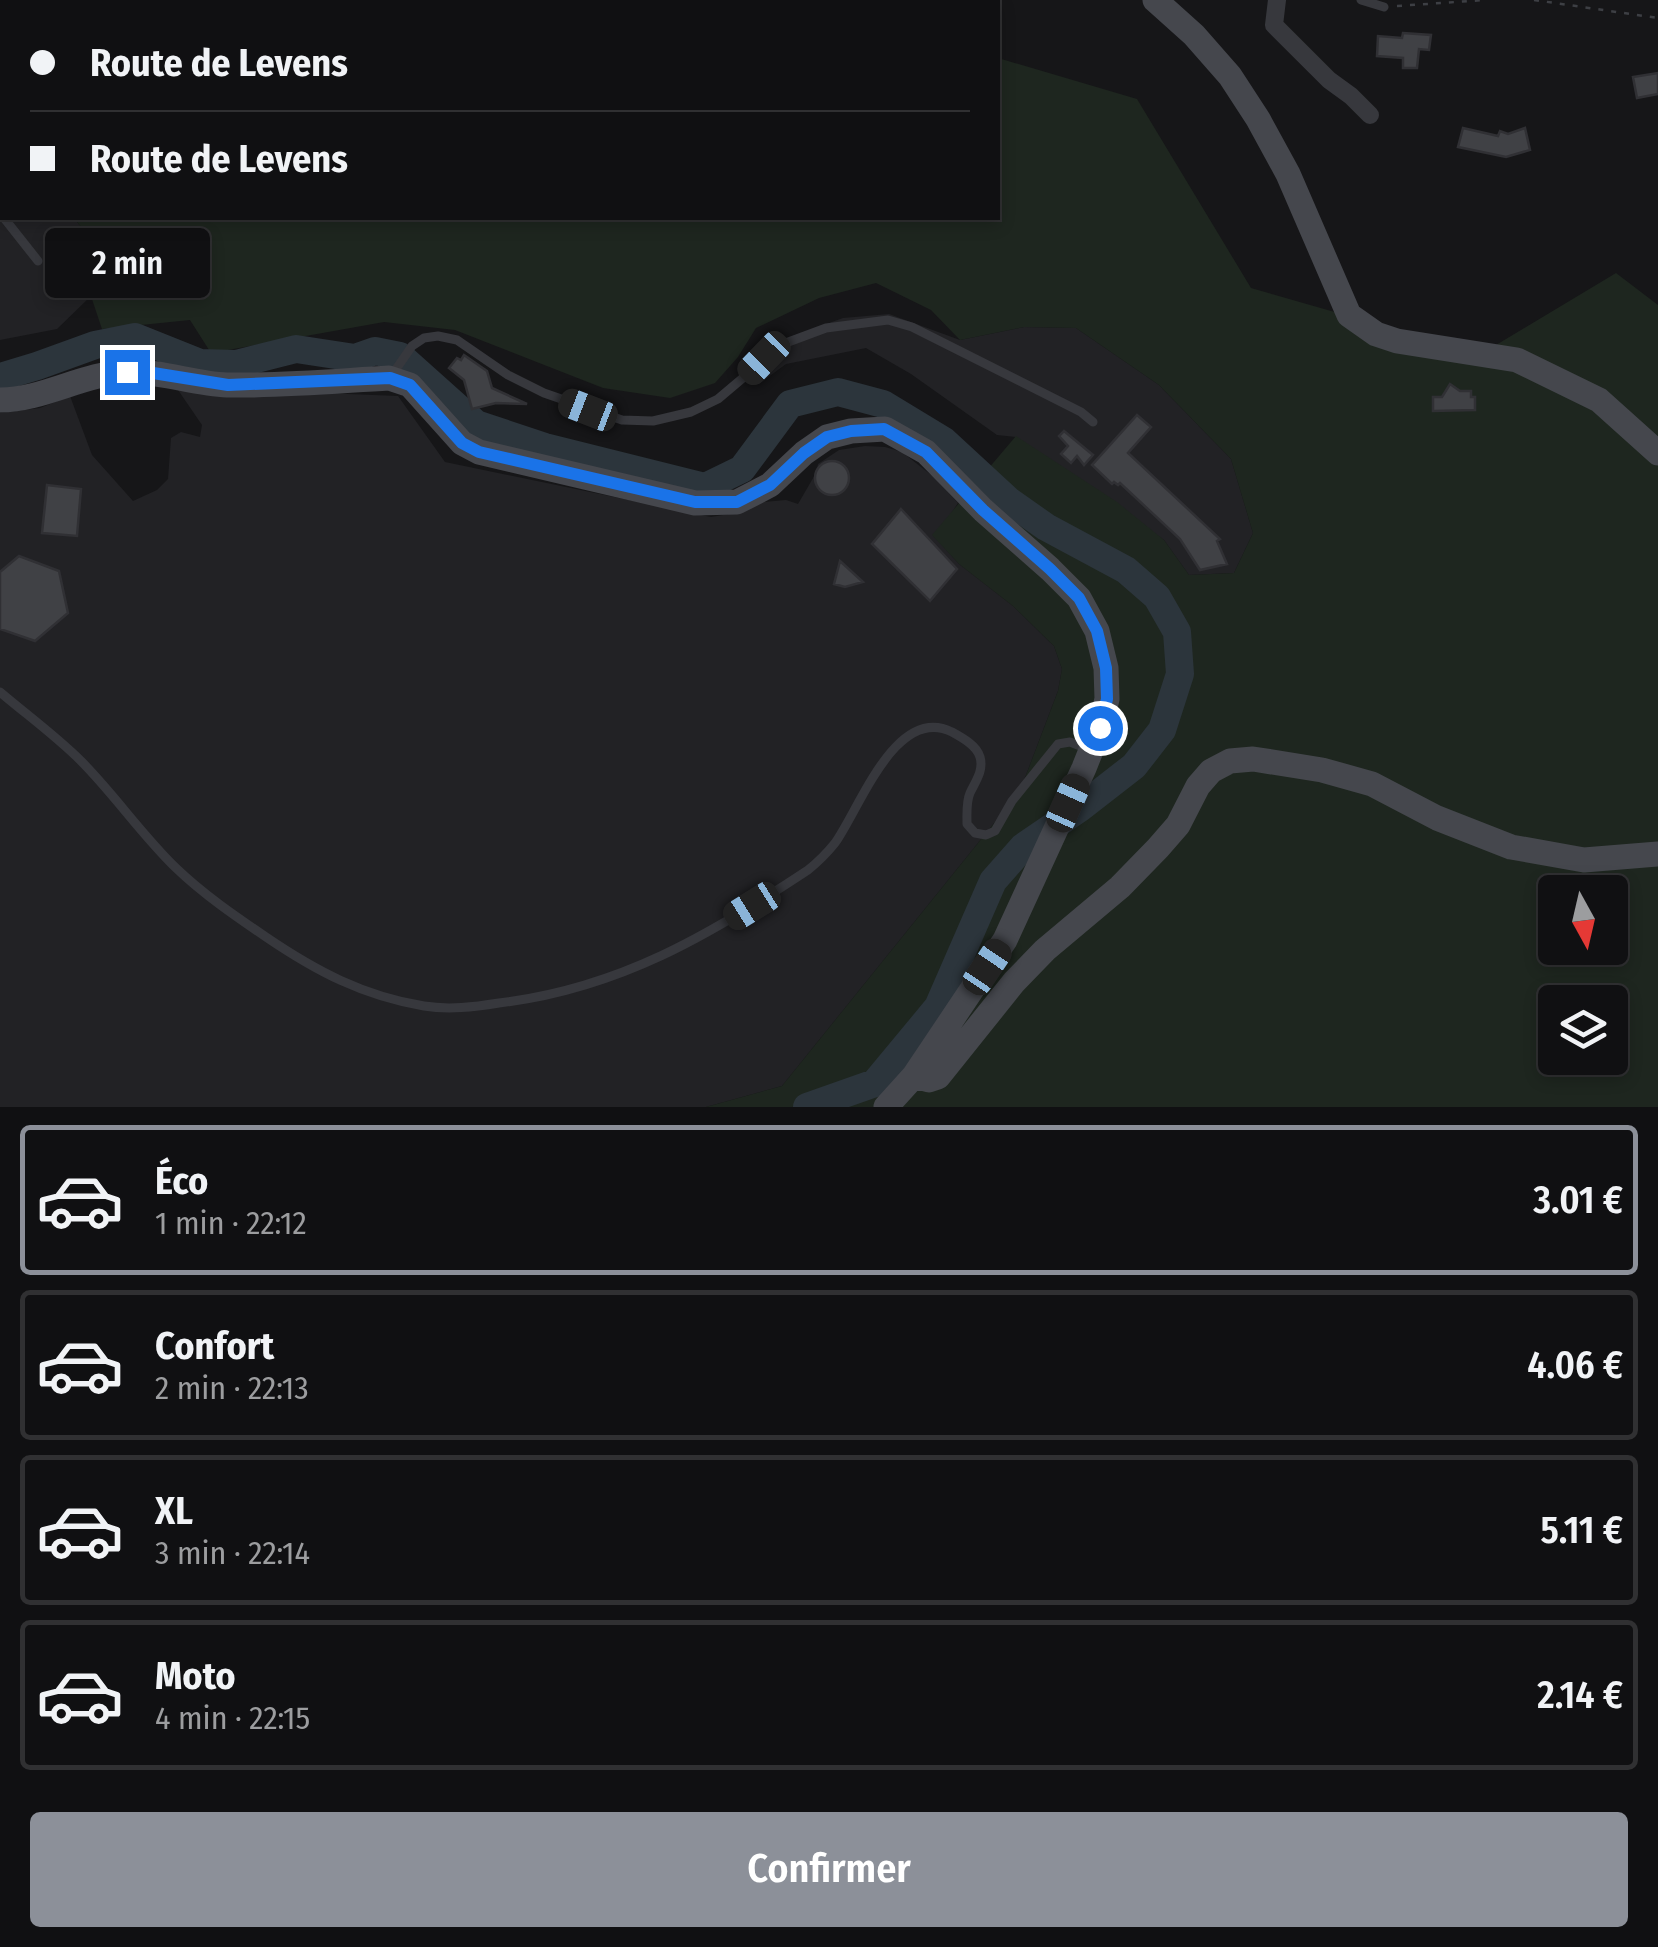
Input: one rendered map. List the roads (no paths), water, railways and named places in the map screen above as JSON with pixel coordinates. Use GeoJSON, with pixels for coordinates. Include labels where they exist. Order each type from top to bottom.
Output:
{"type":"FeatureCollection","features":[{"type":"Feature","properties":{"kind":"street"},"geometry":{"type":"LineString","coordinates":[[1155,0],[1194,35],[1230,76],[1258,118],[1288,174],[1350,315],[1376,334],[1397,341],[1517,360],[1599,400],[1658,454]]}},
{"type":"Feature","properties":{"kind":"street"},"geometry":{"type":"LineString","coordinates":[[1276,0],[1274,25],[1370,115]]}},
{"type":"Feature","properties":{"kind":"street"},"geometry":{"type":"LineString","coordinates":[[0,400],[127,372],[228,385],[392,374],[410,385],[462,443],[479,452],[695,502],[737,502],[770,485],[827,437],[851,431],[884,429],[926,452],[1079,598],[1097,631],[1106,668],[1107,699],[1100,728],[1006,940],[914,1076],[886,1107]]}},
{"type":"Feature","properties":{"kind":"street"},"geometry":{"type":"LineString","coordinates":[[914,1076],[938,1078],[1014,982],[1045,950],[1120,887],[1178,825],[1198,786],[1212,771],[1230,761],[1253,759],[1322,770],[1372,784],[1438,818],[1510,847],[1584,860],[1658,854]]}},
{"type":"Feature","properties":{"kind":"lane"},"geometry":{"type":"LineString","coordinates":[[1361,0],[1384,7]]}},
{"type":"Feature","properties":{"kind":"lane"},"geometry":{"type":"LineString","coordinates":[[6,220],[38,261]]}},
{"type":"Feature","properties":{"kind":"lane"},"geometry":{"type":"LineString","coordinates":[[392,374],[412,346],[424,338],[438,336],[457,340],[508,375],[544,393],[622,420],[654,421],[691,412],[718,399],[783,344],[826,328],[888,320],[912,327],[1081,412],[1093,422]]}},
{"type":"Feature","properties":{"kind":"lane"},"geometry":{"type":"LineString","coordinates":[[0,692],[81,761],[178,870],[245,923],[310,966],[344,983],[380,996],[447,1008],[568,992],[702,937],[823,857],[897,743],[918,729],[932,726],[948,730],[980,754],[978,780],[968,796],[968,824],[976,833],[986,836],[995,832],[1012,801],[1058,744],[1070,742],[1087,759]]}},
{"type":"Feature","properties":{"kind":"waterway"},"geometry":{"type":"LineString","coordinates":[[0,377],[95,345],[135,337],[200,363],[236,364],[296,349],[355,358],[375,351],[400,356],[476,424],[545,447],[705,487],[742,469],[790,404],[838,392],[883,404],[944,441],[1009,501],[1046,527],[1126,570],[1157,597],[1177,632],[1180,674],[1162,730],[1134,766],[1023,847],[993,881],[938,1007],[875,1083],[807,1107]]}}]}
